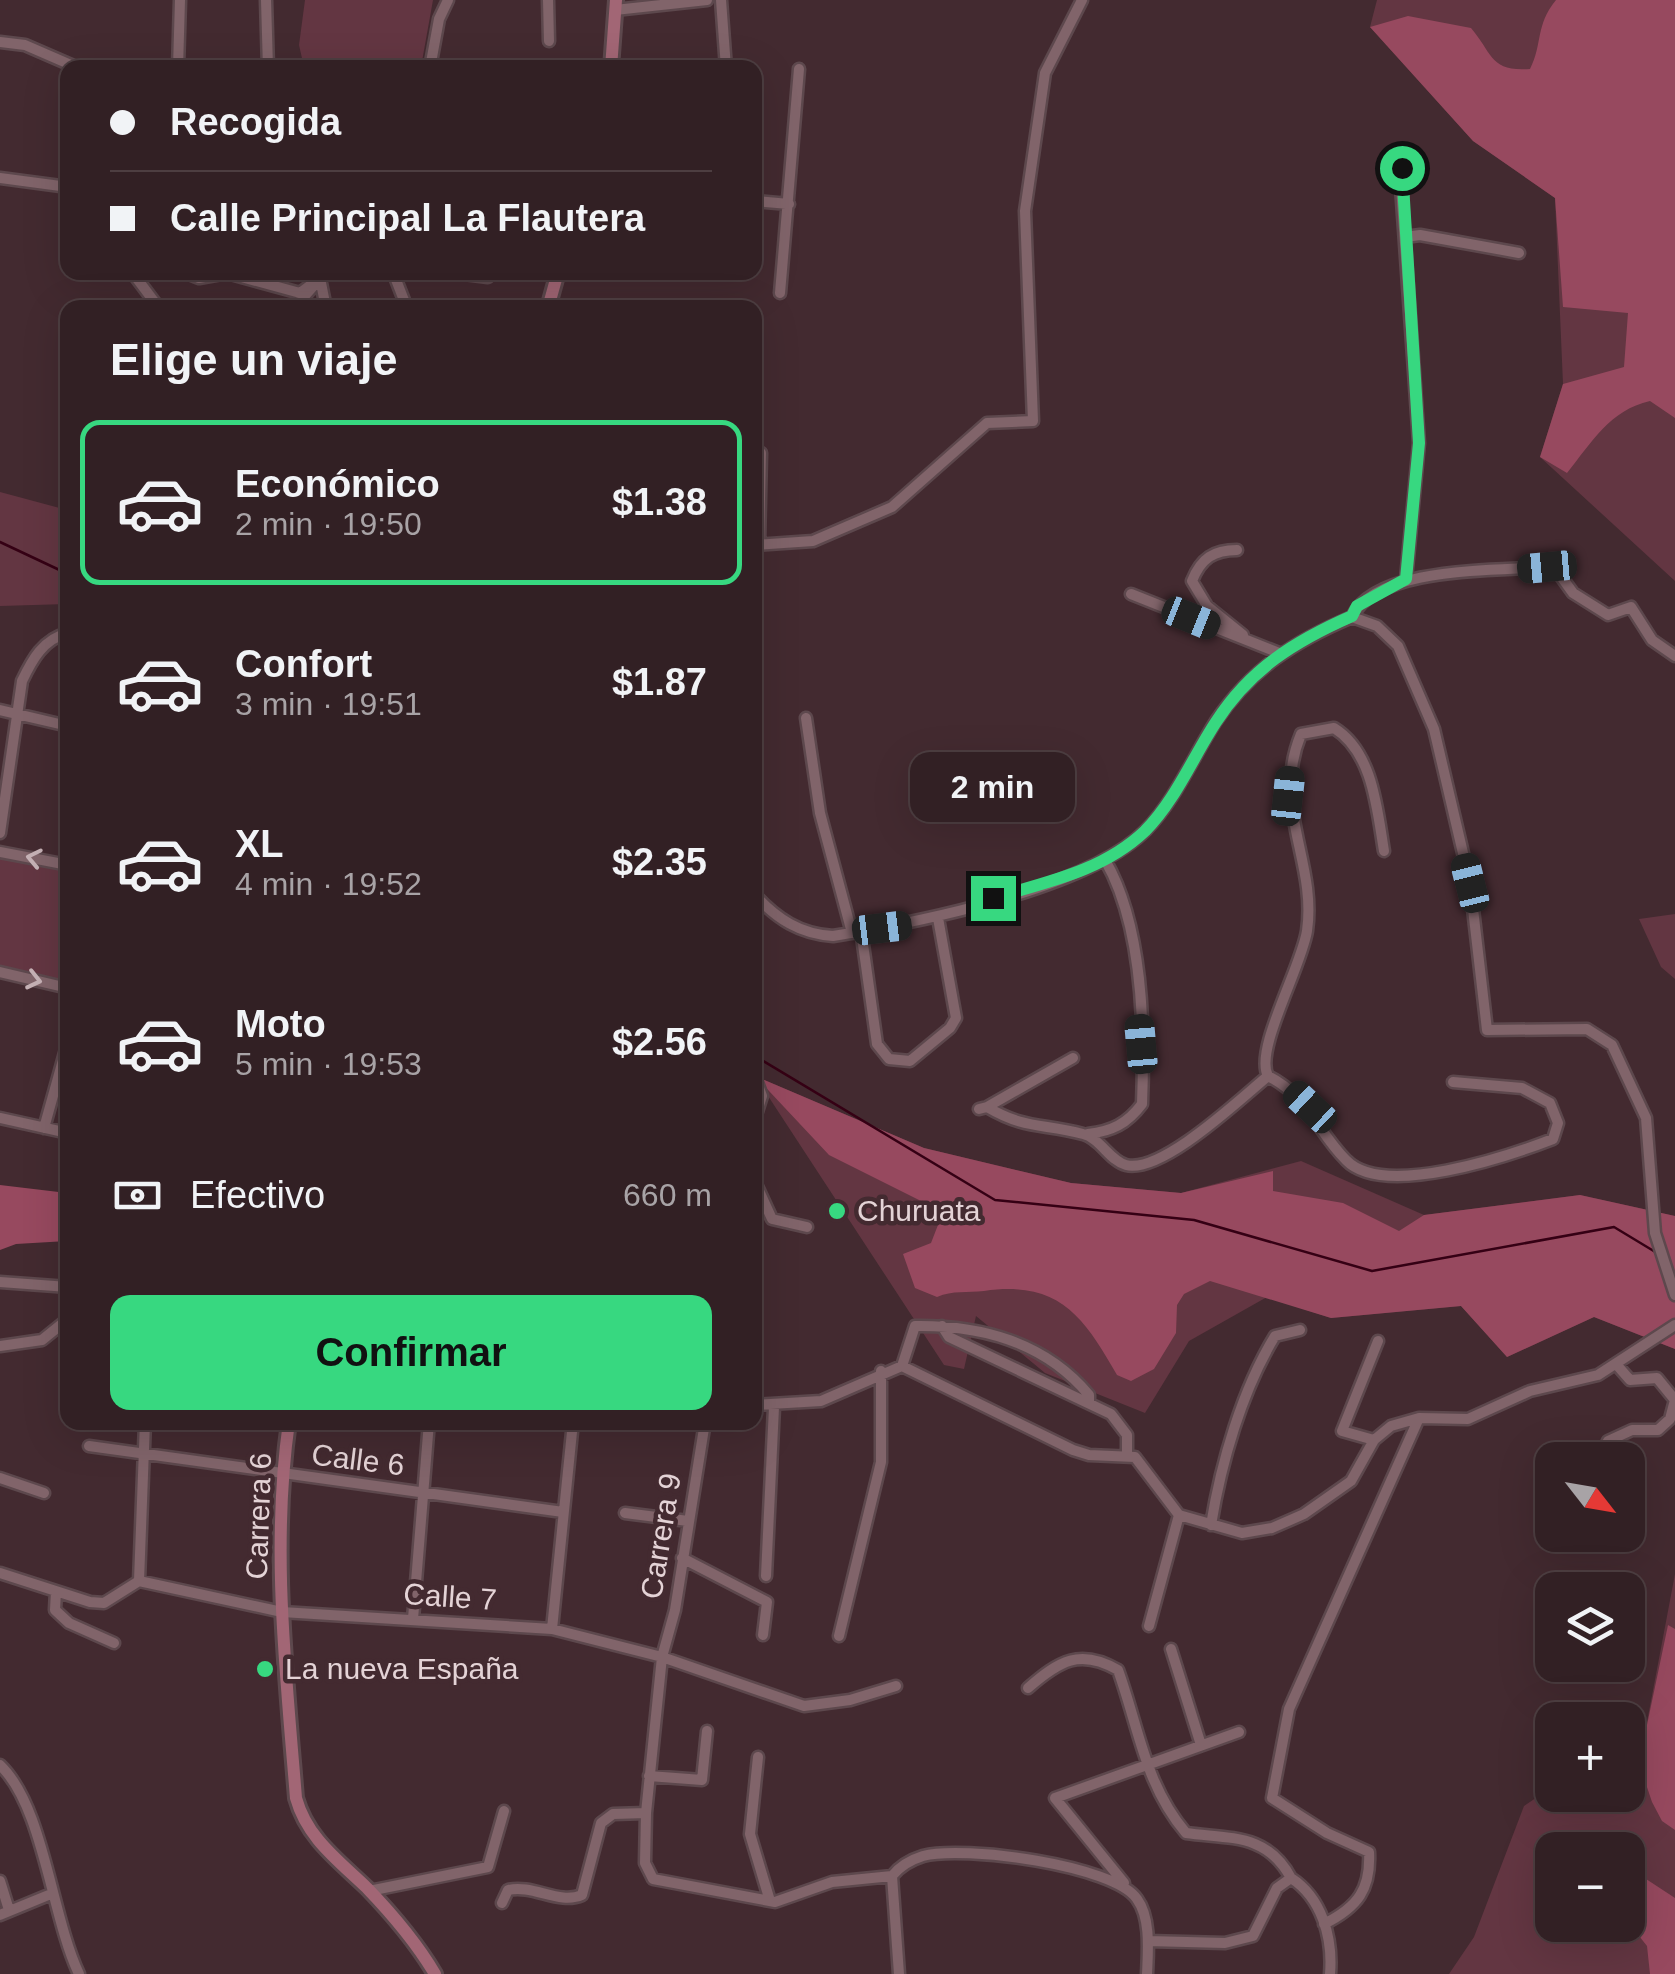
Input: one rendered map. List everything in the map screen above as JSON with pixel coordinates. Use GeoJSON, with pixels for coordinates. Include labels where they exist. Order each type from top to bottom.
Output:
{"type":"FeatureCollection","features":[{"type":"Feature","properties":{"kind":"main road"},"geometry":{"type":"LineString","coordinates":[[613,60],[616,5]]}},
{"type":"Feature","properties":{"kind":"main road","name":"Carrera 6"},"geometry":{"type":"LineString","coordinates":[[288,1430],[282,1476],[282,1612],[296,1798],[302,1820],[322,1847],[408,1934],[435,1974]]}},
{"type":"Feature","properties":{"kind":"street"},"geometry":{"type":"LineString","coordinates":[[178,60],[180,0]]}},
{"type":"Feature","properties":{"kind":"street"},"geometry":{"type":"LineString","coordinates":[[266,0],[268,60]]}},
{"type":"Feature","properties":{"kind":"street"},"geometry":{"type":"LineString","coordinates":[[431,60],[439,19],[448,0]]}},
{"type":"Feature","properties":{"kind":"street"},"geometry":{"type":"LineString","coordinates":[[548,0],[550,41]]}},
{"type":"Feature","properties":{"kind":"street"},"geometry":{"type":"LineString","coordinates":[[616,5],[707,0]]}},
{"type":"Feature","properties":{"kind":"street"},"geometry":{"type":"LineString","coordinates":[[722,0],[726,60]]}},
{"type":"Feature","properties":{"kind":"street"},"geometry":{"type":"LineString","coordinates":[[762,545],[813,541],[892,506],[987,423],[1033,420],[1025,211],[1046,73],[1082,0]]}},
{"type":"Feature","properties":{"kind":"street"},"geometry":{"type":"LineString","coordinates":[[0,42],[25,45],[60,60]]}},
{"type":"Feature","properties":{"kind":"street"},"geometry":{"type":"LineString","coordinates":[[780,294],[799,69]]}},
{"type":"Feature","properties":{"kind":"street"},"geometry":{"type":"LineString","coordinates":[[1399,158],[1419,443],[1406,579]]}},
{"type":"Feature","properties":{"kind":"street"},"geometry":{"type":"LineString","coordinates":[[0,178],[60,185]]}},
{"type":"Feature","properties":{"kind":"street"},"geometry":{"type":"LineString","coordinates":[[762,202],[789,204]]}},
{"type":"Feature","properties":{"kind":"street"},"geometry":{"type":"LineString","coordinates":[[1405,237],[1420,235],[1519,254]]}},
{"type":"Feature","properties":{"kind":"street"},"geometry":{"type":"LineString","coordinates":[[251,280],[300,292],[315,280]]}},
{"type":"Feature","properties":{"kind":"street"},"geometry":{"type":"LineString","coordinates":[[301,300],[317,280]]}},
{"type":"Feature","properties":{"kind":"street"},"geometry":{"type":"LineString","coordinates":[[1238,550],[1220,550],[1208,556],[1192,580],[1196,593],[1218,617],[1252,642]]}},
{"type":"Feature","properties":{"kind":"street"},"geometry":{"type":"LineString","coordinates":[[762,900],[800,929],[816,934],[856,932],[938,918],[1105,860],[1147,829],[1248,678],[1279,653],[1352,616],[1357,606],[1406,579],[1547,567],[1560,575],[1573,593],[1608,614],[1631,607],[1652,640],[1675,656]]}},
{"type":"Feature","properties":{"kind":"street"},"geometry":{"type":"LineString","coordinates":[[1131,594],[1279,653]]}},
{"type":"Feature","properties":{"kind":"street"},"geometry":{"type":"LineString","coordinates":[[1352,616],[1377,626],[1398,646],[1434,729],[1470,883],[1487,1030],[1588,1028],[1612,1045],[1646,1118],[1655,1234],[1675,1295]]}},
{"type":"Feature","properties":{"kind":"street"},"geometry":{"type":"LineString","coordinates":[[0,833],[22,681],[32,659],[60,634]]}},
{"type":"Feature","properties":{"kind":"street"},"geometry":{"type":"LineString","coordinates":[[0,710],[60,724]]}},
{"type":"Feature","properties":{"kind":"street"},"geometry":{"type":"LineString","coordinates":[[806,718],[820,813],[856,932],[878,1044],[889,1059],[910,1060],[950,1028],[956,1018],[938,918]]}},
{"type":"Feature","properties":{"kind":"street"},"geometry":{"type":"LineString","coordinates":[[1384,850],[1376,804],[1360,751],[1334,728],[1301,734],[1292,755],[1288,796],[1304,878],[1308,926],[1302,957],[1265,1050],[1268,1076],[1310,1107],[1347,1163],[1367,1174],[1416,1176],[1554,1139],[1558,1123],[1550,1102],[1522,1088],[1453,1082]]}},
{"type":"Feature","properties":{"kind":"street"},"geometry":{"type":"LineString","coordinates":[[0,852],[60,863]]}},
{"type":"Feature","properties":{"kind":"street"},"geometry":{"type":"LineString","coordinates":[[1072,1058],[984,1108],[1018,1125],[1088,1134],[1110,1131],[1132,1118],[1142,1104],[1134,936],[1122,888],[1105,860]]}},
{"type":"Feature","properties":{"kind":"street"},"geometry":{"type":"LineString","coordinates":[[0,972],[60,986]]}},
{"type":"Feature","properties":{"kind":"street"},"geometry":{"type":"LineString","coordinates":[[44,1128],[60,1071]]}},
{"type":"Feature","properties":{"kind":"street"},"geometry":{"type":"LineString","coordinates":[[1088,1134],[1123,1165],[1142,1166],[1179,1147],[1268,1076]]}},
{"type":"Feature","properties":{"kind":"street"},"geometry":{"type":"LineString","coordinates":[[0,1118],[60,1131]]}},
{"type":"Feature","properties":{"kind":"street"},"geometry":{"type":"LineString","coordinates":[[762,1197],[772,1218],[808,1227]]}},
{"type":"Feature","properties":{"kind":"street"},"geometry":{"type":"LineString","coordinates":[[0,1282],[60,1287]]}},
{"type":"Feature","properties":{"kind":"street"},"geometry":{"type":"LineString","coordinates":[[0,1346],[42,1340],[60,1325]]}},
{"type":"Feature","properties":{"kind":"street"},"geometry":{"type":"LineString","coordinates":[[762,1405],[822,1401],[883,1371],[902,1366],[1073,1450],[1089,1456],[1127,1454],[1144,1464],[1179,1515],[1242,1533],[1272,1528],[1304,1514],[1351,1481],[1374,1440],[1391,1426],[1419,1418],[1468,1418],[1505,1400],[1598,1375],[1675,1325]]}},
{"type":"Feature","properties":{"kind":"street"},"geometry":{"type":"LineString","coordinates":[[902,1366],[912,1328],[942,1326],[992,1333],[1032,1349],[1070,1374],[1089,1394],[1089,1403]]}},
{"type":"Feature","properties":{"kind":"street"},"geometry":{"type":"LineString","coordinates":[[942,1326],[949,1337],[1089,1403],[1120,1424],[1127,1435],[1127,1454]]}},
{"type":"Feature","properties":{"kind":"street"},"geometry":{"type":"LineString","coordinates":[[1211,1525],[1240,1416],[1264,1355],[1275,1336],[1300,1330]]}},
{"type":"Feature","properties":{"kind":"street"},"geometry":{"type":"LineString","coordinates":[[1374,1440],[1342,1431],[1378,1341]]}},
{"type":"Feature","properties":{"kind":"street"},"geometry":{"type":"LineString","coordinates":[[1608,1442],[1632,1430],[1658,1430],[1670,1419],[1675,1400],[1657,1378],[1630,1380],[1616,1364]]}},
{"type":"Feature","properties":{"kind":"street"},"geometry":{"type":"LineString","coordinates":[[838,1636],[861,1558],[881,1462],[883,1371]]}},
{"type":"Feature","properties":{"kind":"street"},"geometry":{"type":"LineString","coordinates":[[766,1576],[774,1406]]}},
{"type":"Feature","properties":{"kind":"street"},"geometry":{"type":"LineString","coordinates":[[1324,1924],[1349,1911],[1371,1882],[1369,1852],[1328,1833],[1272,1798],[1289,1709],[1419,1418]]}},
{"type":"Feature","properties":{"kind":"street"},"geometry":{"type":"LineString","coordinates":[[0,1574],[104,1603],[139,1580],[144,1430]]}},
{"type":"Feature","properties":{"kind":"street"},"geometry":{"type":"LineString","coordinates":[[413,1619],[428,1430]]}},
{"type":"Feature","properties":{"kind":"street"},"geometry":{"type":"LineString","coordinates":[[552,1629],[571,1430]]}},
{"type":"Feature","properties":{"kind":"street","name":"Carrera 9"},"geometry":{"type":"LineString","coordinates":[[704,1430],[662,1657],[649,1776],[645,1862],[653,1879],[770,1901]]}},
{"type":"Feature","properties":{"kind":"street","name":"Calle 6"},"geometry":{"type":"LineString","coordinates":[[89,1446],[140,1450],[282,1476],[563,1512]]}},
{"type":"Feature","properties":{"kind":"street"},"geometry":{"type":"LineString","coordinates":[[0,1478],[44,1493]]}},
{"type":"Feature","properties":{"kind":"street"},"geometry":{"type":"LineString","coordinates":[[624,1514],[688,1521]]}},
{"type":"Feature","properties":{"kind":"street"},"geometry":{"type":"LineString","coordinates":[[1149,1626],[1179,1515]]}},
{"type":"Feature","properties":{"kind":"street"},"geometry":{"type":"LineString","coordinates":[[682,1558],[767,1602],[763,1636]]}},
{"type":"Feature","properties":{"kind":"street","name":"Calle 7"},"geometry":{"type":"LineString","coordinates":[[139,1580],[282,1612],[552,1629],[662,1657],[804,1706],[850,1700],[896,1686]]}},
{"type":"Feature","properties":{"kind":"street"},"geometry":{"type":"LineString","coordinates":[[56,1591],[55,1610],[64,1620],[114,1643]]}},
{"type":"Feature","properties":{"kind":"street"},"geometry":{"type":"LineString","coordinates":[[1171,1649],[1201,1746]]}},
{"type":"Feature","properties":{"kind":"street"},"geometry":{"type":"LineString","coordinates":[[1028,1688],[1070,1660],[1096,1658],[1118,1670],[1158,1794],[1186,1833],[1241,1836],[1264,1844],[1291,1878],[1306,1887],[1331,1947],[1330,1974]]}},
{"type":"Feature","properties":{"kind":"street"},"geometry":{"type":"LineString","coordinates":[[649,1776],[702,1780],[707,1731]]}},
{"type":"Feature","properties":{"kind":"street"},"geometry":{"type":"LineString","coordinates":[[1147,1974],[1148,1941],[1140,1902],[1055,1798],[1239,1732]]}},
{"type":"Feature","properties":{"kind":"street"},"geometry":{"type":"LineString","coordinates":[[758,1757],[750,1834],[770,1901],[832,1882],[892,1876]]}},
{"type":"Feature","properties":{"kind":"street"},"geometry":{"type":"LineString","coordinates":[[0,1764],[27,1804],[51,1894],[79,1974]]}},
{"type":"Feature","properties":{"kind":"street"},"geometry":{"type":"LineString","coordinates":[[369,1891],[488,1867],[504,1811]]}},
{"type":"Feature","properties":{"kind":"street"},"geometry":{"type":"LineString","coordinates":[[502,1903],[508,1890],[522,1887],[571,1899],[582,1896],[600,1823],[613,1814],[646,1813]]}},
{"type":"Feature","properties":{"kind":"street"},"geometry":{"type":"LineString","coordinates":[[899,1974],[892,1876],[900,1866],[926,1855],[992,1855],[1043,1862],[1124,1884]]}},
{"type":"Feature","properties":{"kind":"street"},"geometry":{"type":"LineString","coordinates":[[1148,1941],[1225,1944],[1253,1936],[1277,1888],[1291,1878]]}},
{"type":"Feature","properties":{"kind":"street"},"geometry":{"type":"LineString","coordinates":[[0,1881],[5,1913],[51,1894]]}},
{"type":"Feature","properties":{"kind":"shaded area"},"geometry":{"type":"Polygon","coordinates":[[[305,0],[433,0],[422,60],[302,60],[299,45],[305,0]]]}},
{"type":"Feature","properties":{"kind":"shaded area"},"geometry":{"type":"Polygon","coordinates":[[[1377,0],[1675,0],[1675,581],[1540,457],[1563,384],[1555,198],[1473,141],[1370,27],[1377,0]]]}},
{"type":"Feature","properties":{"kind":"shaded area"},"geometry":{"type":"Polygon","coordinates":[[[1556,0],[1675,0],[1675,418],[1650,401],[1636,405],[1603,429],[1567,473],[1540,457],[1563,384],[1624,367],[1628,313],[1563,307],[1555,198],[1473,141],[1370,27],[1408,16],[1471,28],[1500,64],[1530,69],[1545,18],[1556,0]]]}},
{"type":"Feature","properties":{"kind":"shaded area"},"geometry":{"type":"Polygon","coordinates":[[[0,492],[60,508],[60,604],[0,606],[0,492]]]}},
{"type":"Feature","properties":{"kind":"shaded area"},"geometry":{"type":"Polygon","coordinates":[[[0,852],[60,864],[60,986],[0,972],[0,852]]]}},
{"type":"Feature","properties":{"kind":"shaded area"},"geometry":{"type":"Polygon","coordinates":[[[1675,914],[1675,979],[1661,967],[1639,919],[1675,914]]]}},
{"type":"Feature","properties":{"kind":"shaded area"},"geometry":{"type":"Polygon","coordinates":[[[762,1079],[924,1148],[1071,1183],[1181,1193],[1301,1161],[1424,1215],[1580,1195],[1675,1216],[1675,1349],[1594,1317],[1507,1357],[1461,1306],[1331,1318],[1267,1297],[1189,1341],[1145,1413],[1045,1373],[976,1316],[964,1369],[944,1365],[762,1087],[762,1079]]]}},
{"type":"Feature","properties":{"kind":"shaded area"},"geometry":{"type":"Polygon","coordinates":[[[762,1079],[924,1148],[1071,1183],[1181,1193],[1273,1171],[1273,1191],[1343,1203],[1399,1231],[1424,1215],[1580,1195],[1675,1216],[1675,1349],[1594,1317],[1507,1357],[1461,1306],[1331,1318],[1210,1281],[1184,1294],[1177,1305],[1176,1333],[1154,1369],[1131,1381],[1117,1375],[1080,1320],[1050,1297],[1010,1289],[937,1297],[915,1288],[903,1254],[931,1243],[943,1212],[829,1155],[762,1079]]]}},
{"type":"Feature","properties":{"kind":"shaded area"},"geometry":{"type":"Polygon","coordinates":[[[0,1185],[60,1192],[60,1241],[16,1244],[0,1250],[0,1185]]]}},
{"type":"Feature","properties":{"kind":"shaded area"},"geometry":{"type":"Polygon","coordinates":[[[1675,1574],[1675,1974],[1449,1974],[1474,1937],[1524,1806],[1535,1799],[1535,1812],[1645,1812],[1645,1723],[1675,1574]]]}},
{"type":"Feature","properties":{"kind":"shaded area"},"geometry":{"type":"Polygon","coordinates":[[[1668,1625],[1675,1629],[1675,1830],[1662,1821],[1645,1781],[1645,1734],[1668,1625]]]}},
{"type":"Feature","properties":{"kind":"shaded area"},"geometry":{"type":"Polygon","coordinates":[[[1645,1878],[1675,1898],[1675,1974],[1650,1974],[1644,1942],[1645,1878]]]}},
{"type":"Feature","properties":{"kind":"waterway"},"geometry":{"type":"LineString","coordinates":[[0,542],[60,570]]}},
{"type":"Feature","properties":{"kind":"waterway"},"geometry":{"type":"LineString","coordinates":[[762,1060],[995,1200],[1194,1220],[1372,1271],[1614,1227],[1657,1253]]}},
{"type":"Feature","properties":{"kind":"place","name":"Churuata"},"geometry":{"type":"Point","coordinates":[837,1211]}},
{"type":"Feature","properties":{"kind":"place","name":"La nueva España"},"geometry":{"type":"Point","coordinates":[265,1669]}},
{"type":"Feature","properties":{"kind":"route"},"geometry":{"type":"LineString","coordinates":[[993,898],[1092,868],[1122,850],[1147,829],[1248,678],[1279,653],[1352,616],[1357,606],[1406,579],[1419,443],[1402,168]]}}]}
